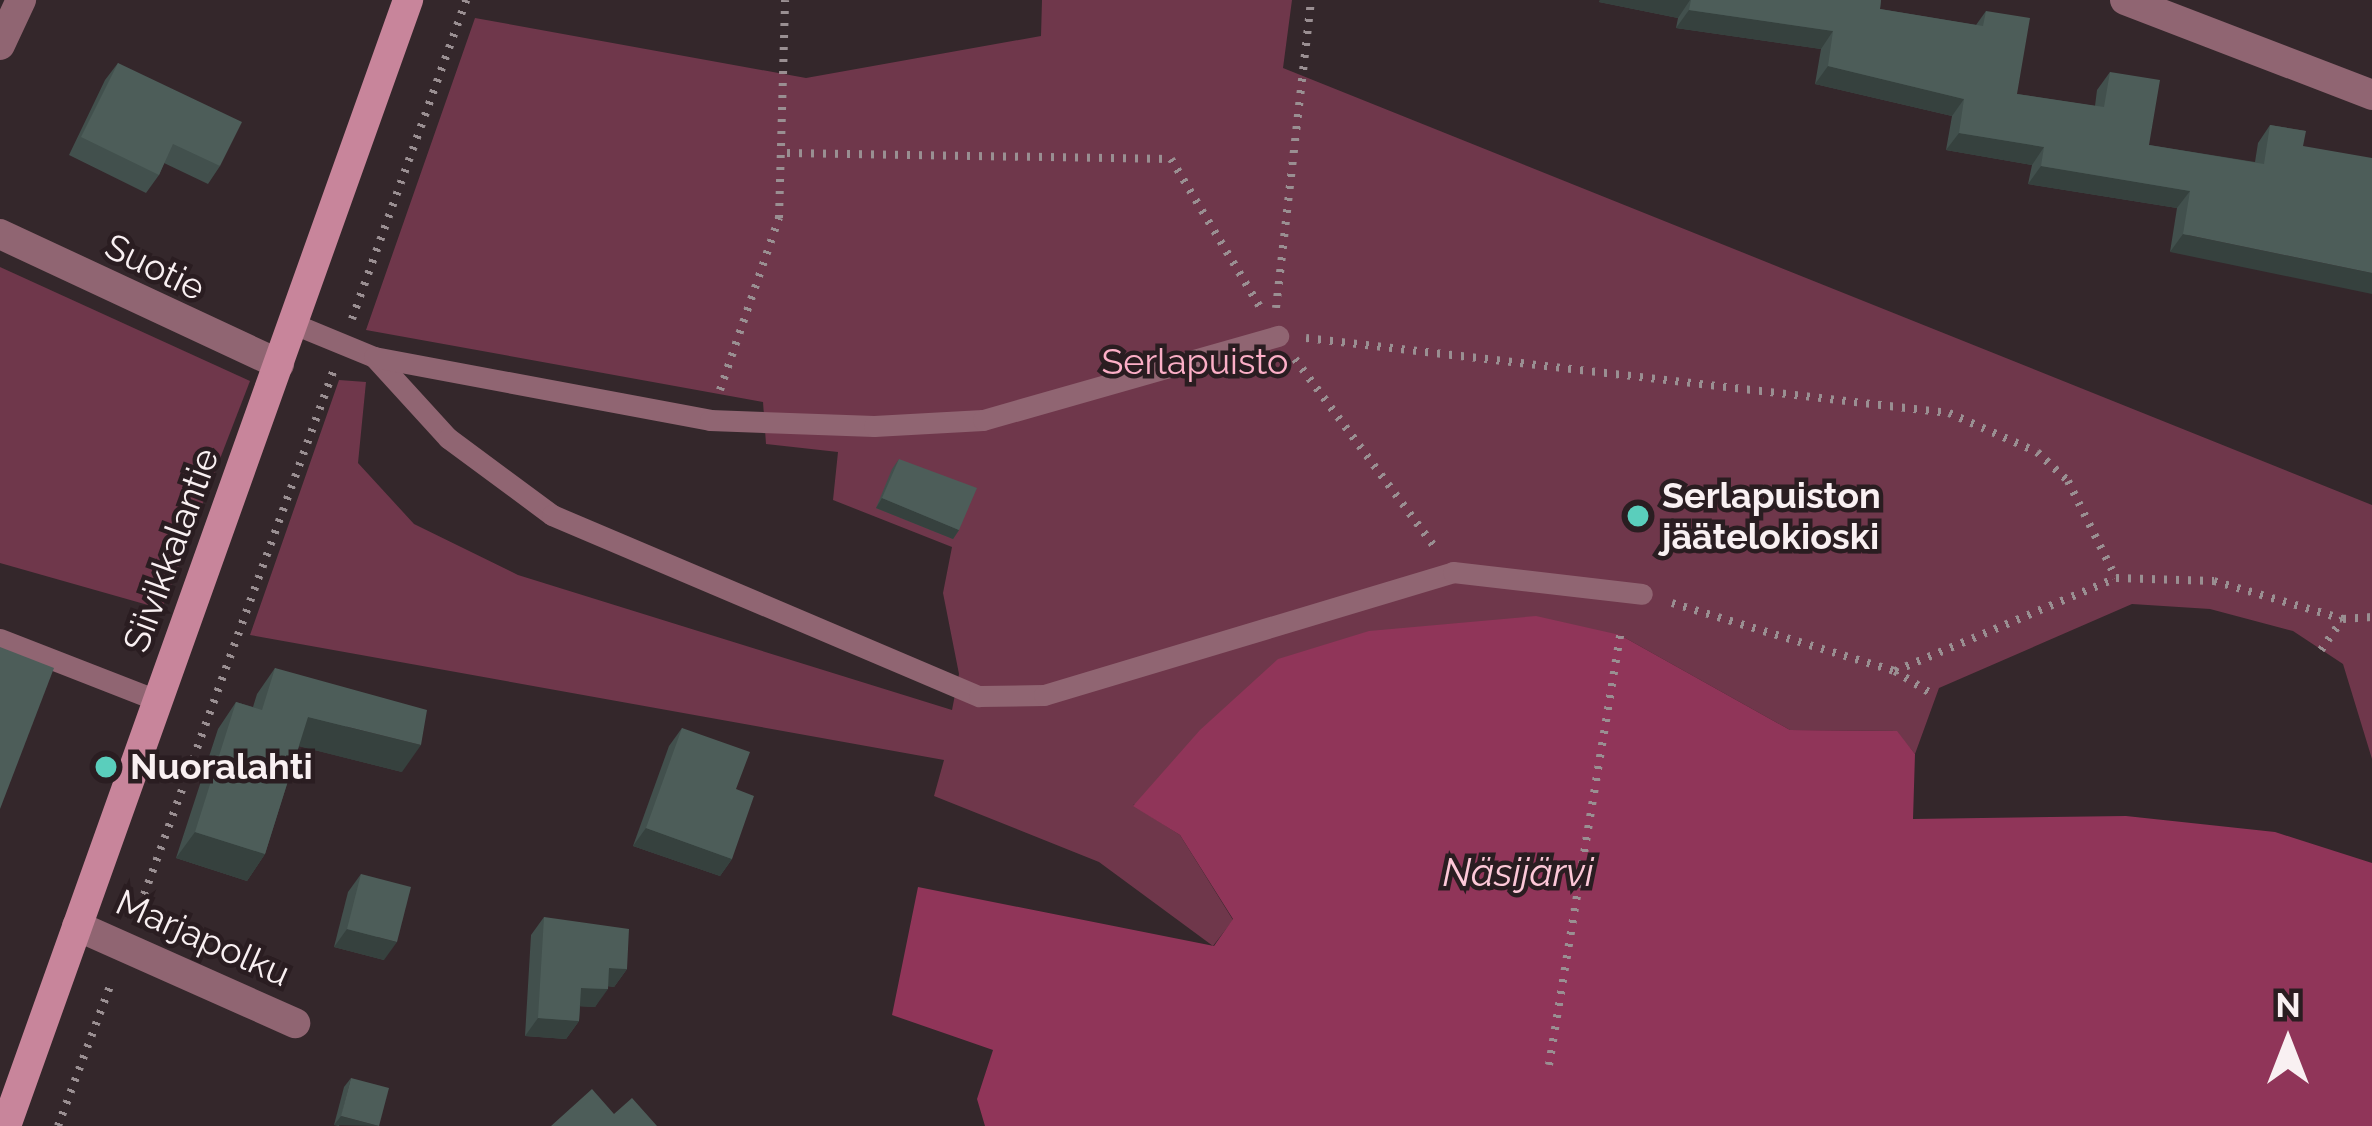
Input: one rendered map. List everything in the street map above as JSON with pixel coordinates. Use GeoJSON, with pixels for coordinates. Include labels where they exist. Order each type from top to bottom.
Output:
{"type":"FeatureCollection","features":[{"type":"Feature","properties":{"kind":"main road","name":"Siivikkalantie"},"geometry":{"type":"LineString","coordinates":[[6,1126],[408,0]]}},
{"type":"Feature","properties":{"kind":"street"},"geometry":{"type":"LineString","coordinates":[[0,45],[21,0]]}},
{"type":"Feature","properties":{"kind":"street"},"geometry":{"type":"LineString","coordinates":[[2125,0],[2372,95]]}},
{"type":"Feature","properties":{"kind":"street","name":"Suotie"},"geometry":{"type":"LineString","coordinates":[[0,234],[279,364]]}},
{"type":"Feature","properties":{"kind":"street","name":"Marjapolku"},"geometry":{"type":"LineString","coordinates":[[77,926],[296,1023]]}},
{"type":"Feature","properties":{"kind":"lane"},"geometry":{"type":"LineString","coordinates":[[294,324],[374,357],[710,420],[983,420],[1278,336]]}},
{"type":"Feature","properties":{"kind":"lane"},"geometry":{"type":"LineString","coordinates":[[374,357],[448,438],[552,515],[979,696],[1044,695],[1453,572],[1642,594]]}},
{"type":"Feature","properties":{"kind":"lane"},"geometry":{"type":"LineString","coordinates":[[0,639],[159,701]]}},
{"type":"Feature","properties":{"kind":"path"},"geometry":{"type":"LineString","coordinates":[[58,1126],[466,0]]}},
{"type":"Feature","properties":{"kind":"path"},"geometry":{"type":"LineString","coordinates":[[710,420],[779,218],[787,153],[785,0]]}},
{"type":"Feature","properties":{"kind":"path"},"geometry":{"type":"LineString","coordinates":[[1278,336],[1311,0]]}},
{"type":"Feature","properties":{"kind":"path"},"geometry":{"type":"LineString","coordinates":[[787,153],[1172,159],[1278,336],[1453,572]]}},
{"type":"Feature","properties":{"kind":"path"},"geometry":{"type":"LineString","coordinates":[[1278,336],[1949,413],[2037,452],[2068,481],[2116,578]]}},
{"type":"Feature","properties":{"kind":"path"},"geometry":{"type":"LineString","coordinates":[[1895,671],[2116,578],[2215,580],[2343,619],[2372,617]]}},
{"type":"Feature","properties":{"kind":"path"},"geometry":{"type":"LineString","coordinates":[[1642,594],[1895,671],[1935,696]]}},
{"type":"Feature","properties":{"kind":"path"},"geometry":{"type":"LineString","coordinates":[[2321,650],[2343,619]]}},
{"type":"Feature","properties":{"kind":"path"},"geometry":{"type":"LineString","coordinates":[[1549,1065],[1620,635]]}},
{"type":"Feature","properties":{"kind":"path"},"geometry":{"type":"LineString","coordinates":[[168,760],[190,768]]}},
{"type":"Feature","properties":{"kind":"green space","name":"Serlapuisto"},"geometry":{"type":"Polygon","coordinates":[[[1042,0],[1292,0],[1283,68],[2372,505],[2372,759],[2343,664],[2293,631],[2210,609],[2132,604],[1939,688],[1915,754],[1896,731],[1790,730],[1620,635],[1133,805],[1180,835],[1233,920],[1213,946],[1099,862],[934,796],[944,760],[250,635],[339,380],[366,382],[358,463],[414,524],[518,575],[952,710],[959,674],[943,593],[952,547],[833,500],[838,452],[766,444],[763,402],[366,330],[475,18],[806,78],[1041,36],[1042,0]]]}},
{"type":"Feature","properties":{"kind":"green space"},"geometry":{"type":"Polygon","coordinates":[[[0,267],[250,381],[162,609],[0,563],[0,267]]]}},
{"type":"Feature","properties":{"kind":"water","name":"Näsijärvi"},"geometry":{"type":"Polygon","coordinates":[[[1536,616],[1620,635],[1790,730],[1897,731],[1915,754],[1913,819],[2126,816],[2275,832],[2372,863],[2372,1126],[985,1126],[977,1099],[993,1050],[892,1015],[918,887],[1214,946],[1233,919],[1180,835],[1133,806],[1200,730],[1278,659],[1369,631],[1536,616]]]}},
{"type":"Feature","properties":{"kind":"building"},"geometry":{"type":"Polygon","coordinates":[[[1691,0],[1881,0],[1880,9],[1983,26],[1986,11],[2030,18],[2017,94],[2104,107],[2110,72],[2160,80],[2149,145],[2264,164],[2270,125],[2306,131],[2303,146],[2372,158],[2372,273],[2183,234],[2190,191],[2041,166],[2044,147],[1959,133],[1964,99],[1828,66],[1833,31],[1689,10],[1691,0]]]}},
{"type":"Feature","properties":{"kind":"building"},"geometry":{"type":"Polygon","coordinates":[[[118,63],[242,122],[220,166],[173,144],[159,175],[81,137],[118,63]]]}},
{"type":"Feature","properties":{"kind":"building"},"geometry":{"type":"Polygon","coordinates":[[[899,459],[977,488],[959,530],[882,498],[899,459]]]}},
{"type":"Feature","properties":{"kind":"building"},"geometry":{"type":"Polygon","coordinates":[[[0,647],[54,668],[0,809],[0,647]]]}},
{"type":"Feature","properties":{"kind":"building"},"geometry":{"type":"Polygon","coordinates":[[[275,668],[427,710],[421,745],[308,717],[265,854],[195,832],[236,702],[262,710],[275,668]]]}},
{"type":"Feature","properties":{"kind":"building"},"geometry":{"type":"Polygon","coordinates":[[[682,728],[750,752],[736,789],[754,796],[732,859],[646,828],[682,728]]]}},
{"type":"Feature","properties":{"kind":"building"},"geometry":{"type":"Polygon","coordinates":[[[361,874],[411,887],[397,942],[347,929],[361,874]]]}},
{"type":"Feature","properties":{"kind":"building"},"geometry":{"type":"Polygon","coordinates":[[[544,917],[629,929],[627,969],[609,968],[608,989],[581,988],[579,1021],[538,1018],[544,917]]]}},
{"type":"Feature","properties":{"kind":"building"},"geometry":{"type":"Polygon","coordinates":[[[351,1078],[389,1088],[379,1126],[341,1116],[351,1078]]]}},
{"type":"Feature","properties":{"kind":"building"},"geometry":{"type":"Polygon","coordinates":[[[592,1089],[614,1114],[632,1098],[657,1126],[551,1126],[592,1089]]]}},
{"type":"Feature","properties":{"kind":"place","name":"Serlapuiston jäätelokioski"},"geometry":{"type":"Point","coordinates":[1638,516]}},
{"type":"Feature","properties":{"kind":"place","name":"Nuoralahti"},"geometry":{"type":"Point","coordinates":[106,767]}}]}
